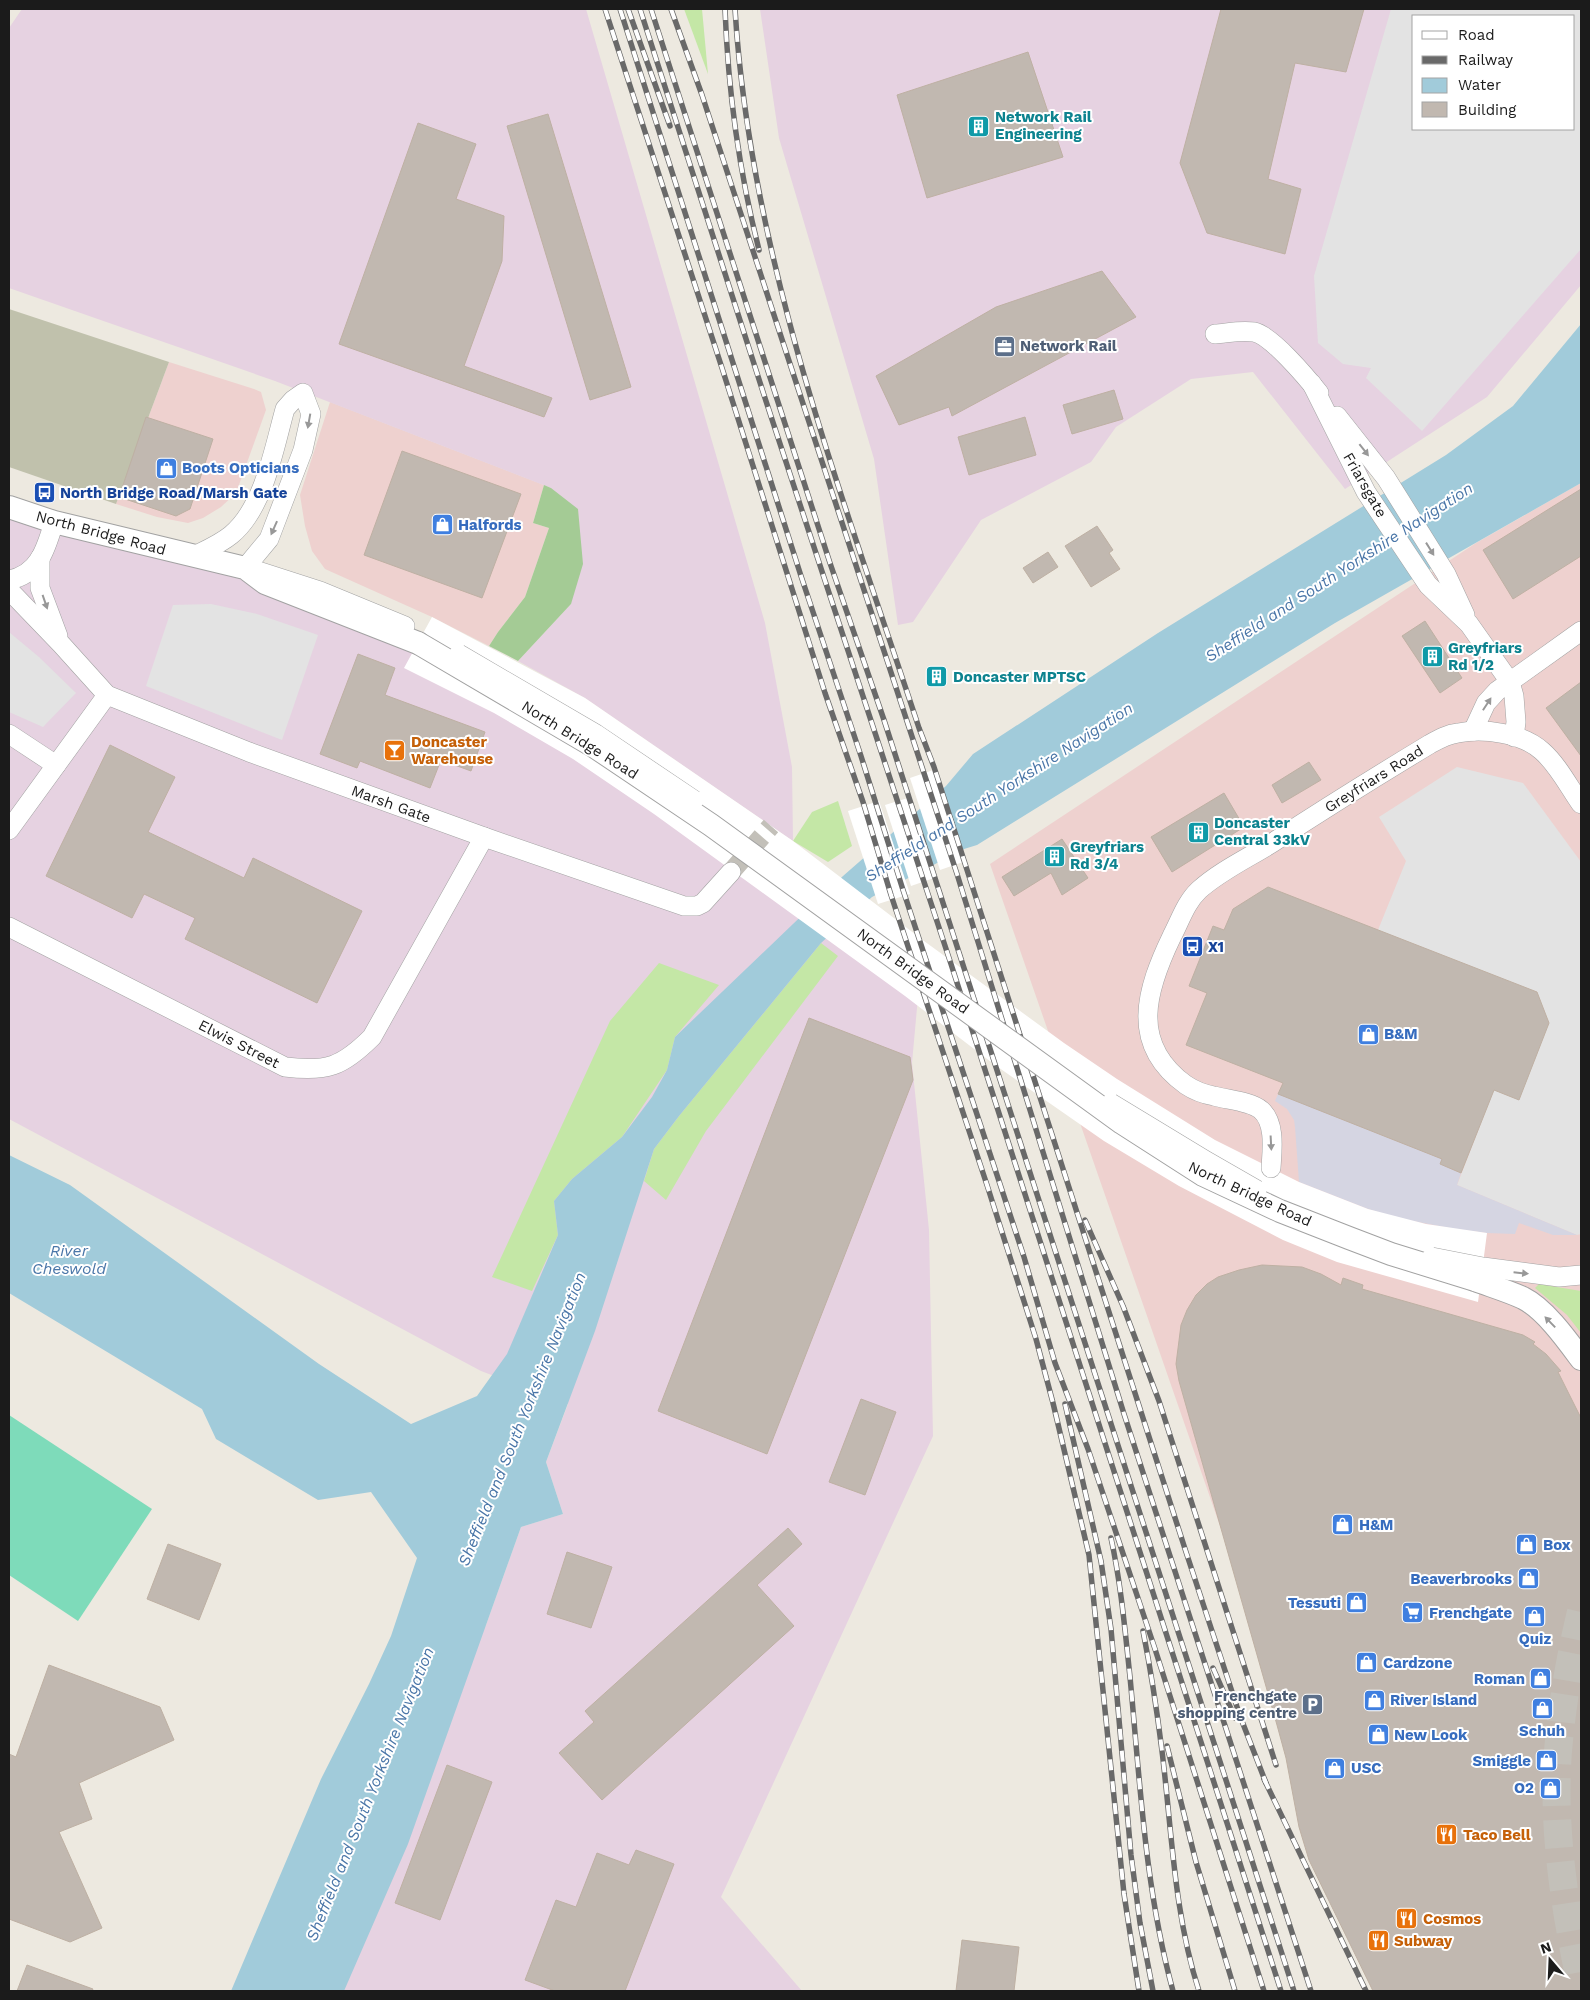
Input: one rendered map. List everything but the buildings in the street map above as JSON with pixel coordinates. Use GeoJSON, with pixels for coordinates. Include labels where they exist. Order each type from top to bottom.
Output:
{"type":"FeatureCollection","features":[{"type":"Feature","properties":{"kind":"street","name":"Friarsgate"},"geometry":{"type":"LineString","coordinates":[[1215,334],[1256,332],[1263,335],[1312,384],[1386,478],[1446,574],[1469,624],[1510,682]]}},
{"type":"Feature","properties":{"kind":"street","name":"Friarsgate"},"geometry":{"type":"LineString","coordinates":[[1312,384],[1366,492],[1428,585],[1469,624]]}},
{"type":"Feature","properties":{"kind":"street"},"geometry":{"type":"LineString","coordinates":[[194,556],[231,535],[240,526],[259,495],[284,409],[303,393],[311,414],[303,450],[269,539],[245,568]]}},
{"type":"Feature","properties":{"kind":"street"},"geometry":{"type":"LineString","coordinates":[[268,469],[275,460],[287,453],[303,450]]}},
{"type":"Feature","properties":{"kind":"street","name":"North Bridge Road"},"geometry":{"type":"LineString","coordinates":[[9,507],[54,522],[245,568],[273,586],[420,638],[595,747],[703,819],[1122,1123],[1204,1175],[1280,1211],[1391,1254],[1479,1274],[1581,1276]]}},
{"type":"Feature","properties":{"kind":"street","name":"Marsh Gate"},"geometry":{"type":"LineString","coordinates":[[9,580],[18,579],[32,570],[40,558],[54,522]]}},
{"type":"Feature","properties":{"kind":"street","name":"Marsh Gate"},"geometry":{"type":"LineString","coordinates":[[40,558],[40,588],[61,644]]}},
{"type":"Feature","properties":{"kind":"street","name":"Marsh Gate"},"geometry":{"type":"LineString","coordinates":[[9,590],[107,695],[249,752],[484,837],[684,906],[697,906],[703,903],[731,872]]}},
{"type":"Feature","properties":{"kind":"street"},"geometry":{"type":"LineString","coordinates":[[1473,731],[1486,703],[1497,691],[1581,630]]}},
{"type":"Feature","properties":{"kind":"street"},"geometry":{"type":"LineString","coordinates":[[1504,735],[1516,722],[1514,696],[1510,682]]}},
{"type":"Feature","properties":{"kind":"street"},"geometry":{"type":"LineString","coordinates":[[9,830],[107,695]]}},
{"type":"Feature","properties":{"kind":"street","name":"Greyfriars Road"},"geometry":{"type":"LineString","coordinates":[[1271,1168],[1272,1144],[1267,1118],[1260,1110],[1252,1106],[1198,1092],[1173,1075],[1160,1060],[1150,1034],[1148,1003],[1153,982],[1163,955],[1187,906],[1199,891],[1266,846],[1430,744],[1450,734],[1473,731],[1504,735],[1533,745],[1546,754],[1581,804]]}},
{"type":"Feature","properties":{"kind":"street"},"geometry":{"type":"LineString","coordinates":[[9,734],[56,765]]}},
{"type":"Feature","properties":{"kind":"street","name":"Elwis Street"},"geometry":{"type":"LineString","coordinates":[[9,927],[285,1067],[306,1070],[331,1066],[352,1056],[372,1038],[484,837]]}},
{"type":"Feature","properties":{"kind":"street","name":"North Bridge Road"},"geometry":{"type":"LineString","coordinates":[[1479,1274],[1524,1298],[1534,1306],[1560,1331],[1581,1359]]}},
{"type":"Feature","properties":{"kind":"street"},"geometry":{"type":"LineString","coordinates":[[1559,1277],[1581,1280]]}},
{"type":"Feature","properties":{"kind":"shaded area"},"geometry":{"type":"Polygon","coordinates":[[[22,9],[586,9],[765,623],[792,767],[793,841],[585,698],[518,661],[571,604],[551,488],[275,381],[9,288],[9,28],[22,9]]]}},
{"type":"Feature","properties":{"kind":"shaded area"},"geometry":{"type":"Polygon","coordinates":[[[760,9],[1581,9],[1581,285],[1487,397],[1345,489],[1253,372],[1191,379],[1116,427],[1091,462],[981,520],[913,622],[898,625],[874,459],[779,138],[760,9]]]}},
{"type":"Feature","properties":{"kind":"shaded area"},"geometry":{"type":"Polygon","coordinates":[[[1391,9],[1581,9],[1581,249],[1422,431],[1366,378],[1371,368],[1343,364],[1318,343],[1314,276],[1391,9]]]}},
{"type":"Feature","properties":{"kind":"shaded area"},"geometry":{"type":"Polygon","coordinates":[[[9,309],[169,362],[116,504],[9,467],[9,309]]]}},
{"type":"Feature","properties":{"kind":"shaded area"},"geometry":{"type":"Polygon","coordinates":[[[169,362],[261,392],[266,410],[236,493],[221,507],[203,518],[188,523],[157,517],[116,504],[169,362]]]}},
{"type":"Feature","properties":{"kind":"shaded area"},"geometry":{"type":"Polygon","coordinates":[[[330,402],[544,485],[533,523],[549,528],[525,597],[489,646],[432,617],[325,569],[312,551],[305,526],[300,495],[330,402]]]}},
{"type":"Feature","properties":{"kind":"shaded area"},"geometry":{"type":"Polygon","coordinates":[[[1581,483],[1581,1991],[1392,1991],[1306,1809],[1302,1762],[990,864],[1476,543],[1581,483]]]}},
{"type":"Feature","properties":{"kind":"shaded area"},"geometry":{"type":"Polygon","coordinates":[[[9,498],[320,591],[921,964],[912,1063],[929,1230],[933,1436],[721,1897],[802,1991],[289,1991],[486,1625],[521,1527],[563,1514],[546,1462],[568,1404],[481,1371],[9,1119],[9,498]]]}},
{"type":"Feature","properties":{"kind":"shaded area"},"geometry":{"type":"Polygon","coordinates":[[[211,604],[257,614],[318,635],[282,740],[146,686],[173,605],[211,604]]]}},
{"type":"Feature","properties":{"kind":"shaded area"},"geometry":{"type":"Polygon","coordinates":[[[9,632],[39,657],[76,693],[43,727],[9,712],[9,632]]]}},
{"type":"Feature","properties":{"kind":"shaded area"},"geometry":{"type":"Polygon","coordinates":[[[1457,767],[1523,783],[1581,862],[1581,1234],[1577,1235],[1457,1185],[1494,1090],[1519,1100],[1549,1023],[1537,992],[1378,930],[1406,861],[1379,817],[1457,767]]]}},
{"type":"Feature","properties":{"kind":"shaded area"},"geometry":{"type":"Polygon","coordinates":[[[1278,1094],[1442,1159],[1440,1164],[1461,1173],[1457,1185],[1577,1235],[1553,1235],[1519,1223],[1515,1234],[1487,1233],[1397,1218],[1368,1209],[1299,1182],[1294,1120],[1287,1109],[1275,1101],[1278,1094]]]}},
{"type":"Feature","properties":{"kind":"green space"},"geometry":{"type":"Polygon","coordinates":[[[684,9],[702,9],[708,74],[684,9]]]}},
{"type":"Feature","properties":{"kind":"green space"},"geometry":{"type":"Polygon","coordinates":[[[544,485],[551,488],[578,509],[583,564],[571,604],[518,661],[489,646],[525,597],[549,528],[533,523],[544,485]]]}},
{"type":"Feature","properties":{"kind":"green space"},"geometry":{"type":"Polygon","coordinates":[[[838,801],[852,846],[828,862],[793,841],[812,812],[838,801]]]}},
{"type":"Feature","properties":{"kind":"green space"},"geometry":{"type":"Polygon","coordinates":[[[821,943],[838,956],[706,1131],[666,1200],[644,1181],[654,1149],[821,943]]]}},
{"type":"Feature","properties":{"kind":"green space"},"geometry":{"type":"Polygon","coordinates":[[[659,963],[719,985],[675,1037],[667,1070],[622,1137],[572,1179],[554,1201],[558,1235],[532,1291],[492,1277],[610,1021],[659,963]]]}},
{"type":"Feature","properties":{"kind":"green space"},"geometry":{"type":"Polygon","coordinates":[[[1539,1284],[1581,1291],[1581,1333],[1567,1315],[1535,1288],[1539,1284]]]}},
{"type":"Feature","properties":{"kind":"green space"},"geometry":{"type":"Polygon","coordinates":[[[9,1415],[152,1509],[78,1621],[9,1575],[9,1415]]]}},
{"type":"Feature","properties":{"kind":"water"},"geometry":{"type":"Polygon","coordinates":[[[1581,324],[1581,483],[1335,623],[977,845],[964,849],[872,897],[821,943],[679,1116],[654,1149],[595,1331],[546,1462],[563,1514],[521,1527],[408,1844],[344,1991],[231,1991],[321,1779],[391,1636],[417,1558],[371,1492],[318,1500],[216,1439],[202,1409],[9,1293],[9,1155],[70,1185],[319,1364],[411,1424],[477,1396],[507,1354],[558,1235],[554,1201],[572,1179],[622,1137],[652,1097],[667,1070],[675,1037],[843,876],[946,786],[973,754],[1158,633],[1446,455],[1513,406],[1581,324]]]}},
{"type":"Feature","properties":{"kind":"pier"},"geometry":{"type":"Polygon","coordinates":[[[432,617],[585,698],[793,841],[924,941],[1064,1043],[1117,1079],[1215,1140],[1299,1182],[1368,1209],[1426,1224],[1487,1233],[1478,1302],[1337,1262],[1283,1240],[1179,1186],[1104,1141],[995,1065],[905,996],[654,814],[573,759],[494,713],[404,668],[432,617]]]}},
{"type":"Feature","properties":{"kind":"pier"},"geometry":{"type":"Polygon","coordinates":[[[936,769],[966,861],[940,870],[910,778],[936,769]]]}},
{"type":"Feature","properties":{"kind":"pier"},"geometry":{"type":"Polygon","coordinates":[[[911,797],[937,877],[911,886],[885,805],[911,797]]]}},
{"type":"Feature","properties":{"kind":"pier"},"geometry":{"type":"Polygon","coordinates":[[[879,801],[910,894],[878,904],[848,811],[879,801]]]}},
{"type":"Feature","properties":{"kind":"tunnel"},"geometry":{"type":"LineString","coordinates":[[731,872],[771,826]]}},
{"type":"Feature","properties":{"kind":"tunnel"},"geometry":{"type":"LineString","coordinates":[[1581,1612],[1564,1698],[1557,1780],[1558,1839],[1561,1869],[1581,1985]]}},
{"type":"Feature","properties":{"kind":"railway"},"geometry":{"type":"LineString","coordinates":[[605,9],[825,693],[863,802],[891,895],[1036,1339],[1089,1555],[1124,1894],[1139,1991]]}},
{"type":"Feature","properties":{"kind":"railway"},"geometry":{"type":"LineString","coordinates":[[620,9],[801,576],[1024,1257],[1055,1363],[1088,1449],[1155,1649],[1264,1991]]}},
{"type":"Feature","properties":{"kind":"railway"},"geometry":{"type":"LineString","coordinates":[[628,9],[670,126]]}},
{"type":"Feature","properties":{"kind":"railway"},"geometry":{"type":"LineString","coordinates":[[640,9],[764,395],[951,964],[1281,1991]]}},
{"type":"Feature","properties":{"kind":"railway"},"geometry":{"type":"LineString","coordinates":[[651,9],[830,563],[884,720],[1294,1991]]}},
{"type":"Feature","properties":{"kind":"railway"},"geometry":{"type":"LineString","coordinates":[[671,9],[702,95],[957,874],[1124,1414],[1311,1991]]}},
{"type":"Feature","properties":{"kind":"railway"},"geometry":{"type":"LineString","coordinates":[[725,9],[729,70],[740,160],[759,250]]}},
{"type":"Feature","properties":{"kind":"railway"},"geometry":{"type":"LineString","coordinates":[[735,9],[744,102],[759,193],[780,284],[804,374],[860,552],[934,767],[1186,1552],[1240,1716],[1266,1783]]}},
{"type":"Feature","properties":{"kind":"railway"},"geometry":{"type":"LineString","coordinates":[[1085,1220],[1123,1306],[1159,1401],[1276,1765]]}},
{"type":"Feature","properties":{"kind":"railway"},"geometry":{"type":"LineString","coordinates":[[1065,1404],[1101,1561],[1111,1629],[1131,1855],[1140,1923],[1153,1991]]}},
{"type":"Feature","properties":{"kind":"railway"},"geometry":{"type":"LineString","coordinates":[[1111,1538],[1124,1624],[1150,1875],[1156,1914],[1173,1991]]}},
{"type":"Feature","properties":{"kind":"railway"},"geometry":{"type":"LineString","coordinates":[[1143,1631],[1160,1736],[1179,1903],[1184,1932],[1199,1991]]}},
{"type":"Feature","properties":{"kind":"railway"},"geometry":{"type":"LineString","coordinates":[[1213,1668],[1235,1718]]}},
{"type":"Feature","properties":{"kind":"railway"},"geometry":{"type":"LineString","coordinates":[[1167,1746],[1196,1862],[1235,1991]]}},
{"type":"Feature","properties":{"kind":"railway"},"geometry":{"type":"LineString","coordinates":[[1264,1779],[1366,1991]]}},
{"type":"Feature","properties":{"kind":"place","name":"Network Rail Engineering"},"geometry":{"type":"Point","coordinates":[979,126]}},
{"type":"Feature","properties":{"kind":"place","name":"Network Rail"},"geometry":{"type":"Point","coordinates":[1004,346]}},
{"type":"Feature","properties":{"kind":"place","name":"Boots Opticians"},"geometry":{"type":"Point","coordinates":[166,468]}},
{"type":"Feature","properties":{"kind":"place","name":"North Bridge Road/Marsh Gate"},"geometry":{"type":"Point","coordinates":[44,493]}},
{"type":"Feature","properties":{"kind":"place","name":"Halfords"},"geometry":{"type":"Point","coordinates":[442,525]}},
{"type":"Feature","properties":{"kind":"place","name":"Greyfriars Rd 1/2"},"geometry":{"type":"Point","coordinates":[1432,657]}},
{"type":"Feature","properties":{"kind":"place","name":"Doncaster MPTSC"},"geometry":{"type":"Point","coordinates":[937,677]}},
{"type":"Feature","properties":{"kind":"place","name":"Doncaster Warehouse"},"geometry":{"type":"Point","coordinates":[395,751]}},
{"type":"Feature","properties":{"kind":"place","name":"Doncaster Central 33kV"},"geometry":{"type":"Point","coordinates":[1198,832]}},
{"type":"Feature","properties":{"kind":"place","name":"Greyfriars Rd 3/4"},"geometry":{"type":"Point","coordinates":[1054,856]}},
{"type":"Feature","properties":{"kind":"place","name":"X1"},"geometry":{"type":"Point","coordinates":[1192,947]}},
{"type":"Feature","properties":{"kind":"place","name":"B&M"},"geometry":{"type":"Point","coordinates":[1368,1034]}},
{"type":"Feature","properties":{"kind":"place","name":"H&M"},"geometry":{"type":"Point","coordinates":[1343,1525]}},
{"type":"Feature","properties":{"kind":"place","name":"Box"},"geometry":{"type":"Point","coordinates":[1527,1545]}},
{"type":"Feature","properties":{"kind":"place","name":"Beaverbrooks"},"geometry":{"type":"Point","coordinates":[1528,1579]}},
{"type":"Feature","properties":{"kind":"place","name":"Tessuti"},"geometry":{"type":"Point","coordinates":[1357,1603]}},
{"type":"Feature","properties":{"kind":"place","name":"Frenchgate"},"geometry":{"type":"Point","coordinates":[1413,1613]}},
{"type":"Feature","properties":{"kind":"place","name":"Quiz"},"geometry":{"type":"Point","coordinates":[1535,1616]}},
{"type":"Feature","properties":{"kind":"place","name":"Cardzone"},"geometry":{"type":"Point","coordinates":[1367,1663]}},
{"type":"Feature","properties":{"kind":"place","name":"Roman"},"geometry":{"type":"Point","coordinates":[1541,1679]}},
{"type":"Feature","properties":{"kind":"place","name":"River Island"},"geometry":{"type":"Point","coordinates":[1374,1700]}},
{"type":"Feature","properties":{"kind":"place","name":"Frenchgate shopping centre"},"geometry":{"type":"Point","coordinates":[1313,1705]}},
{"type":"Feature","properties":{"kind":"place","name":"Schuh"},"geometry":{"type":"Point","coordinates":[1542,1708]}},
{"type":"Feature","properties":{"kind":"place","name":"New Look"},"geometry":{"type":"Point","coordinates":[1378,1735]}},
{"type":"Feature","properties":{"kind":"place","name":"Smiggle"},"geometry":{"type":"Point","coordinates":[1547,1761]}},
{"type":"Feature","properties":{"kind":"place","name":"USC"},"geometry":{"type":"Point","coordinates":[1335,1768]}},
{"type":"Feature","properties":{"kind":"place","name":"O2"},"geometry":{"type":"Point","coordinates":[1550,1788]}},
{"type":"Feature","properties":{"kind":"place","name":"Taco Bell"},"geometry":{"type":"Point","coordinates":[1447,1835]}},
{"type":"Feature","properties":{"kind":"place","name":"Cosmos"},"geometry":{"type":"Point","coordinates":[1407,1919]}},
{"type":"Feature","properties":{"kind":"place","name":"Subway"},"geometry":{"type":"Point","coordinates":[1378,1941]}},
{"type":"Feature","properties":{"kind":"water label","name":"Sheffield and South Yorkshire Navigation"},"geometry":{"type":"Point","coordinates":[1339,572]}},
{"type":"Feature","properties":{"kind":"water label","name":"Sheffield and South Yorkshire Navigation"},"geometry":{"type":"Point","coordinates":[999,792]}},
{"type":"Feature","properties":{"kind":"water label","name":"River Cheswold"},"geometry":{"type":"Point","coordinates":[69,1259]}},
{"type":"Feature","properties":{"kind":"water label","name":"Sheffield and South Yorkshire Navigation"},"geometry":{"type":"Point","coordinates":[522,1419]}},
{"type":"Feature","properties":{"kind":"water label","name":"Sheffield and South Yorkshire Navigation"},"geometry":{"type":"Point","coordinates":[370,1794]}}]}
